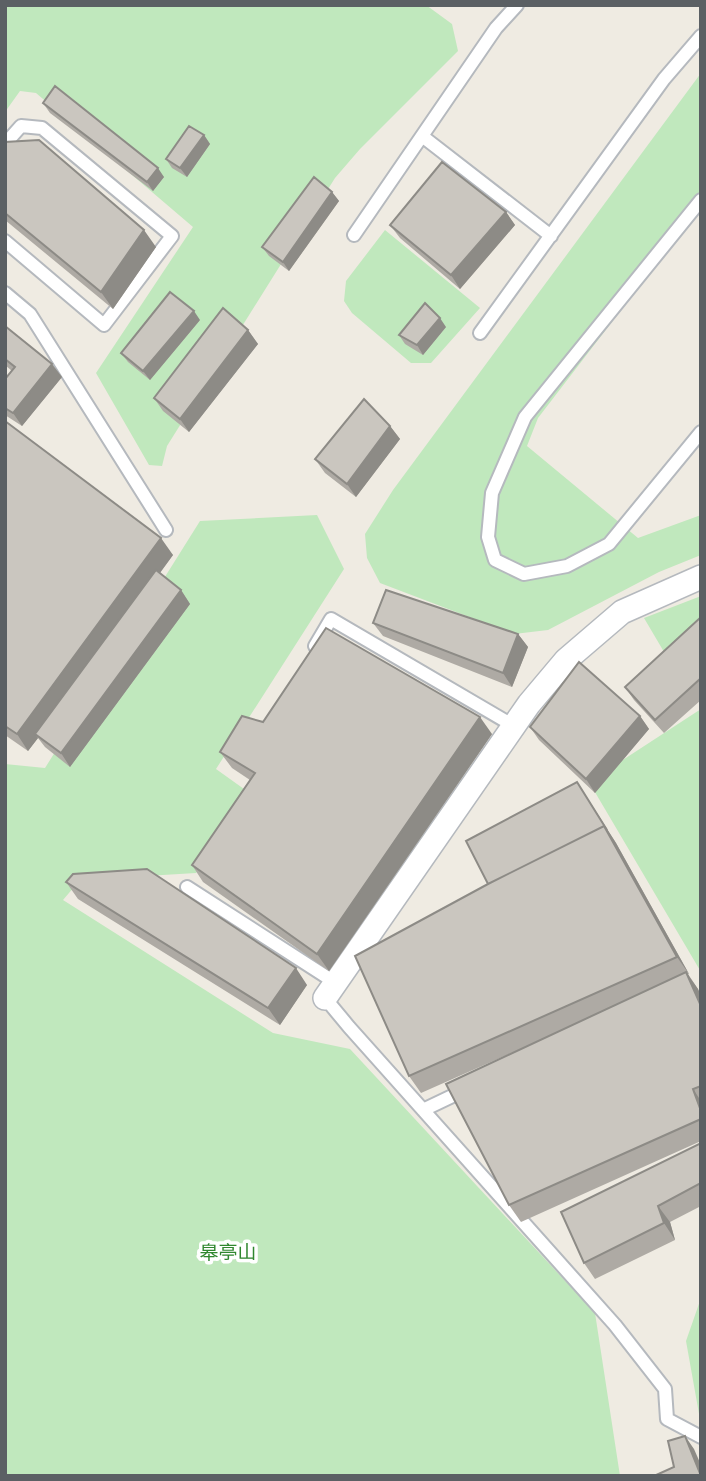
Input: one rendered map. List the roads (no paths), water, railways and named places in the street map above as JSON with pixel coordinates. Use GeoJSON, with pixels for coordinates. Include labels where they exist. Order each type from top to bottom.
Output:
{"type":"FeatureCollection","features":[{"type":"Feature","properties":{"kind":"street"},"geometry":{"type":"LineString","coordinates":[[331,990],[529,704],[566,660],[622,612],[701,577]]}},
{"type":"Feature","properties":{"kind":"lane"},"geometry":{"type":"LineString","coordinates":[[354,235],[496,28],[517,5]]}},
{"type":"Feature","properties":{"kind":"lane"},"geometry":{"type":"LineString","coordinates":[[480,333],[664,79],[701,36]]}},
{"type":"Feature","properties":{"kind":"lane"},"geometry":{"type":"LineString","coordinates":[[5,144],[21,126],[41,128],[172,236],[104,325],[5,242]]}},
{"type":"Feature","properties":{"kind":"lane"},"geometry":{"type":"LineString","coordinates":[[422,135],[551,236]]}},
{"type":"Feature","properties":{"kind":"lane"},"geometry":{"type":"LineString","coordinates":[[701,200],[525,417],[492,493],[488,537],[495,560],[524,574],[567,566],[609,544],[701,432]]}},
{"type":"Feature","properties":{"kind":"lane"},"geometry":{"type":"LineString","coordinates":[[5,293],[30,314],[166,530]]}},
{"type":"Feature","properties":{"kind":"lane"},"geometry":{"type":"LineString","coordinates":[[306,662],[331,619],[514,726]]}},
{"type":"Feature","properties":{"kind":"lane"},"geometry":{"type":"LineString","coordinates":[[187,887],[331,990],[349,1027],[615,1325],[664,1390],[667,1419],[701,1437]]}},
{"type":"Feature","properties":{"kind":"lane"},"geometry":{"type":"LineString","coordinates":[[423,1110],[473,1086]]}},
{"type":"Feature","properties":{"kind":"park label","name":"皋亭山"},"geometry":{"type":"Point","coordinates":[228,1252]}}]}
